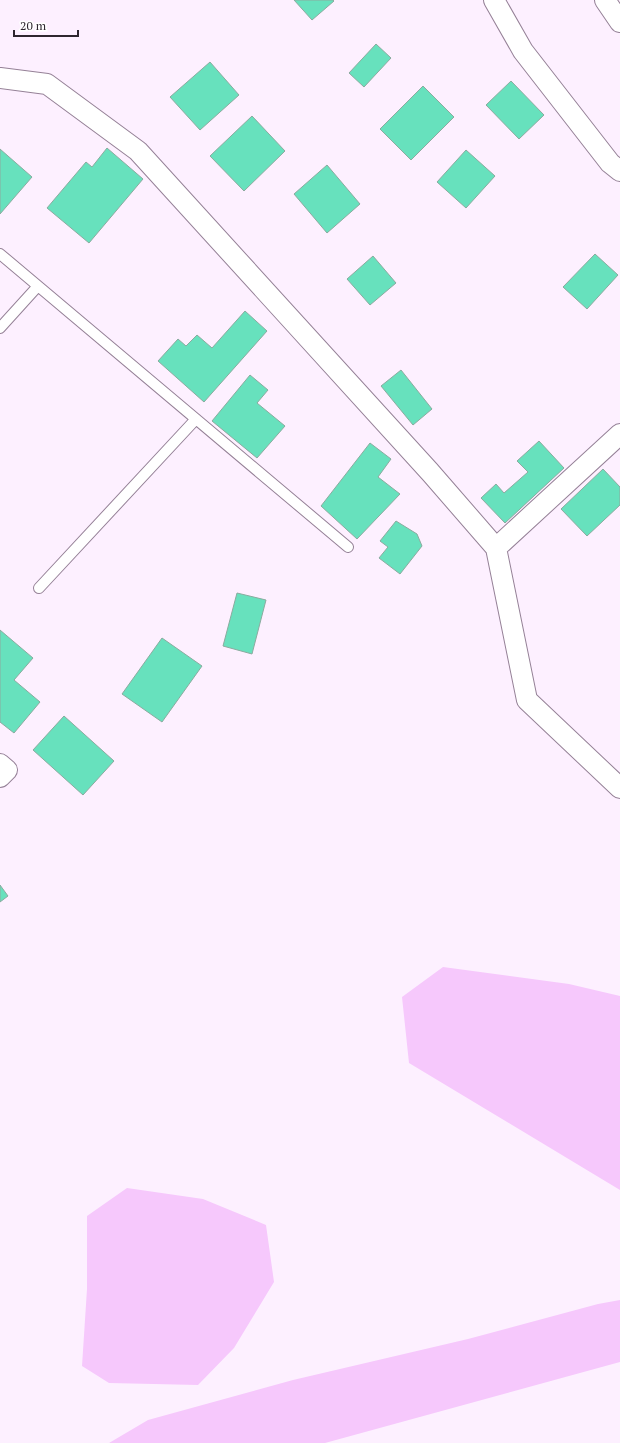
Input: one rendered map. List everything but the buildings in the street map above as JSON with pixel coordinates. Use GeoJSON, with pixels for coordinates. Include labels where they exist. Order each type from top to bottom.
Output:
{"type":"FeatureCollection","features":[{"type":"Feature","properties":{"kind":"street"},"geometry":{"type":"LineString","coordinates":[[494,0],[523,51],[610,163],[620,171]]}},
{"type":"Feature","properties":{"kind":"street"},"geometry":{"type":"LineString","coordinates":[[605,0],[620,22]]}},
{"type":"Feature","properties":{"kind":"street"},"geometry":{"type":"LineString","coordinates":[[0,78],[47,84],[138,151],[430,472],[496,548],[527,700],[620,788]]}},
{"type":"Feature","properties":{"kind":"street"},"geometry":{"type":"LineString","coordinates":[[496,548],[620,434]]}},
{"type":"Feature","properties":{"kind":"street"},"geometry":{"type":"LineString","coordinates":[[0,764],[7,770],[0,777]]}},
{"type":"Feature","properties":{"kind":"lane"},"geometry":{"type":"LineString","coordinates":[[0,254],[348,547]]}},
{"type":"Feature","properties":{"kind":"lane"},"geometry":{"type":"LineString","coordinates":[[0,328],[38,286]]}},
{"type":"Feature","properties":{"kind":"lane"},"geometry":{"type":"LineString","coordinates":[[39,588],[196,419]]}},
{"type":"Feature","properties":{"kind":"shaded area"},"geometry":{"type":"Polygon","coordinates":[[[443,967],[569,984],[620,996],[620,1190],[409,1063],[402,997],[443,967]]]}},
{"type":"Feature","properties":{"kind":"shaded area"},"geometry":{"type":"Polygon","coordinates":[[[127,1188],[203,1199],[266,1225],[274,1282],[234,1348],[198,1385],[109,1383],[82,1366],[87,1289],[87,1216],[127,1188]]]}},
{"type":"Feature","properties":{"kind":"shaded area"},"geometry":{"type":"Polygon","coordinates":[[[620,1300],[620,1362],[325,1443],[109,1443],[148,1420],[293,1380],[468,1339],[598,1304],[620,1300]]]}}]}
